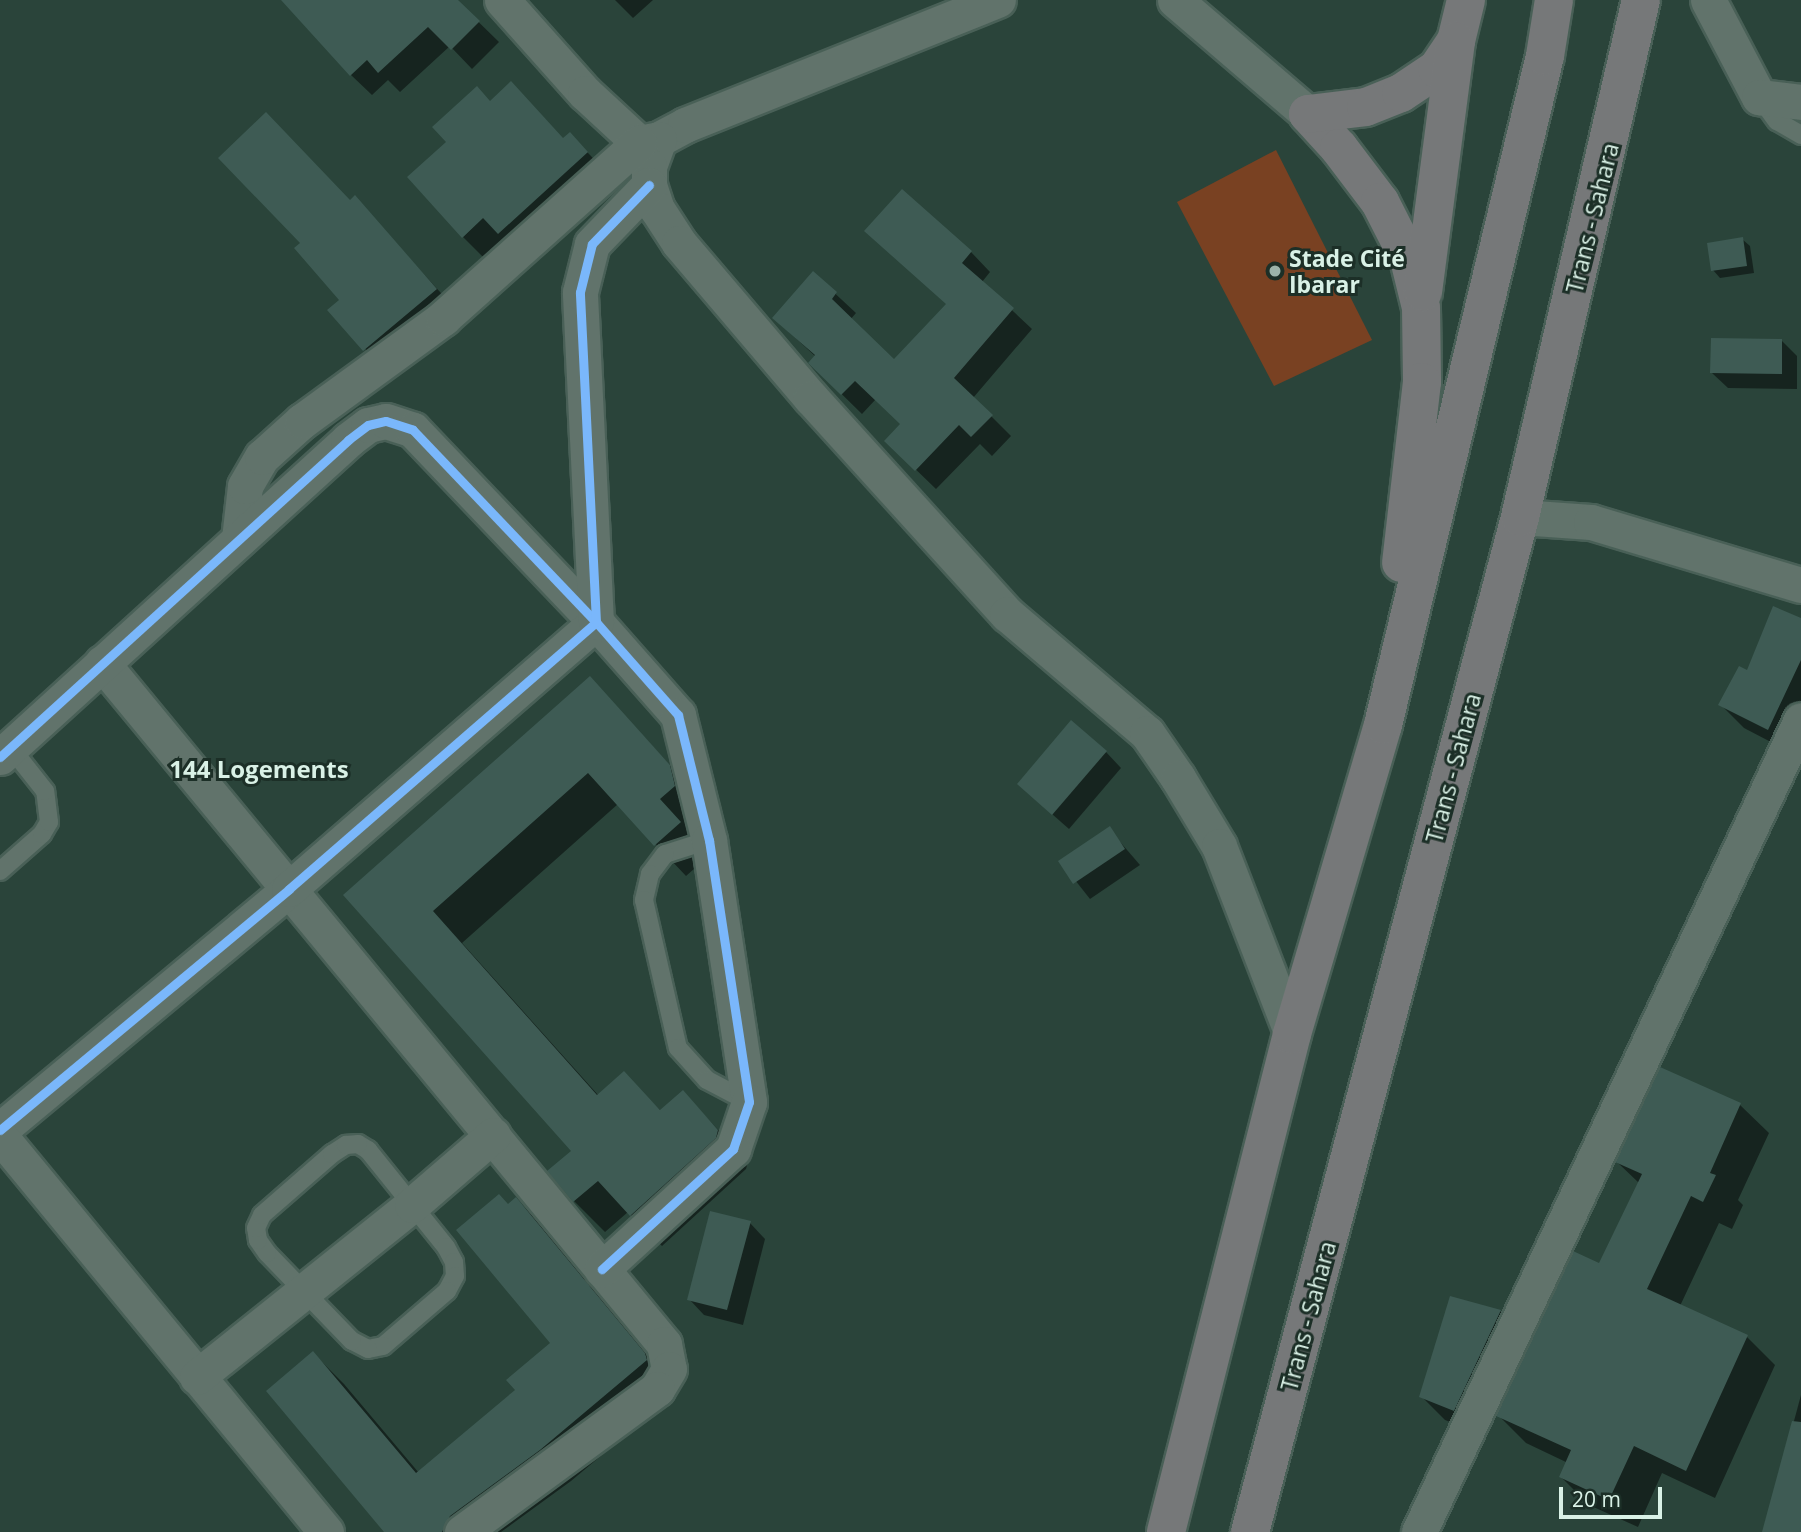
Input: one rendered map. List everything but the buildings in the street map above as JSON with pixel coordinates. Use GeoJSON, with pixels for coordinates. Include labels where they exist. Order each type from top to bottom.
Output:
{"type":"FeatureCollection","features":[{"type":"Feature","properties":{"kind":"highway"},"geometry":{"type":"LineString","coordinates":[[1383,725],[1422,382],[1421,308],[1455,41],[1466,0]]}},
{"type":"Feature","properties":{"kind":"highway"},"geometry":{"type":"LineString","coordinates":[[1166,1532],[1293,1034],[1383,725],[1545,56],[1553,0]]}},
{"type":"Feature","properties":{"kind":"highway","name":"Trans - Sahara"},"geometry":{"type":"LineString","coordinates":[[1250,1532],[1520,517],[1642,0]]}},
{"type":"Feature","properties":{"kind":"highway"},"geometry":{"type":"LineString","coordinates":[[1308,114],[1366,107],[1401,93],[1437,68],[1455,41]]}},
{"type":"Feature","properties":{"kind":"highway"},"geometry":{"type":"LineString","coordinates":[[1308,114],[1339,148],[1380,202],[1409,259],[1421,308]]}},
{"type":"Feature","properties":{"kind":"street"},"geometry":{"type":"LineString","coordinates":[[502,0],[585,93],[649,141]]}},
{"type":"Feature","properties":{"kind":"street"},"geometry":{"type":"LineString","coordinates":[[239,539],[245,486],[262,457],[302,421],[443,318],[649,141],[998,0]]}},
{"type":"Feature","properties":{"kind":"street"},"geometry":{"type":"LineString","coordinates":[[1175,0],[1308,114]]}},
{"type":"Feature","properties":{"kind":"street"},"geometry":{"type":"LineString","coordinates":[[1708,0],[1759,97],[1801,102]]}},
{"type":"Feature","properties":{"kind":"street"},"geometry":{"type":"LineString","coordinates":[[649,141],[649,185],[657,209],[679,243],[811,398],[1007,614],[1147,733],[1219,846],[1293,1034]]}},
{"type":"Feature","properties":{"kind":"street"},"geometry":{"type":"LineString","coordinates":[[596,622],[580,292],[593,244],[649,185]]}},
{"type":"Feature","properties":{"kind":"street"},"geometry":{"type":"LineString","coordinates":[[6,753],[348,440],[368,425],[386,421],[414,430],[596,622],[678,715],[709,840],[749,1102],[733,1149],[602,1269]]}},
{"type":"Feature","properties":{"kind":"street"},"geometry":{"type":"LineString","coordinates":[[1520,517],[1591,522],[1801,585]]}},
{"type":"Feature","properties":{"kind":"street"},"geometry":{"type":"LineString","coordinates":[[0,1130],[289,889],[596,622]]}},
{"type":"Feature","properties":{"kind":"street"},"geometry":{"type":"LineString","coordinates":[[102,663],[664,1343],[669,1369],[657,1389],[462,1532]]}},
{"type":"Feature","properties":{"kind":"street"},"geometry":{"type":"LineString","coordinates":[[1419,1532],[1801,719]]}},
{"type":"Feature","properties":{"kind":"street"},"geometry":{"type":"LineString","coordinates":[[197,1377],[306,1293],[493,1135]]}},
{"type":"Feature","properties":{"kind":"street"},"geometry":{"type":"LineString","coordinates":[[0,1136],[326,1532]]}},
{"type":"Feature","properties":{"kind":"lane"},"geometry":{"type":"LineString","coordinates":[[1759,97],[1777,121],[1801,135]]}},
{"type":"Feature","properties":{"kind":"lane"},"geometry":{"type":"LineString","coordinates":[[0,872],[42,834],[49,822],[45,792],[6,753]]}},
{"type":"Feature","properties":{"kind":"lane"},"geometry":{"type":"LineString","coordinates":[[709,840],[665,854],[650,874],[644,900],[678,1048],[707,1080],[749,1102]]}},
{"type":"Feature","properties":{"kind":"lane"},"geometry":{"type":"LineString","coordinates":[[358,1144],[368,1150],[446,1247],[454,1262],[455,1276],[447,1291],[383,1346],[368,1349],[352,1341],[306,1293],[267,1253],[258,1240],[256,1228],[262,1215],[332,1154],[346,1145],[358,1144]]}},
{"type":"Feature","properties":{"kind":"shaded area","name":"Stade Cité Ibarar"},"geometry":{"type":"Polygon","coordinates":[[[1276,150],[1372,340],[1274,386],[1177,202],[1276,150]]]}},
{"type":"Feature","properties":{"kind":"cycle path"},"geometry":{"type":"LineString","coordinates":[[0,1130],[289,889],[596,622],[580,292],[592,244],[649,185]]}},
{"type":"Feature","properties":{"kind":"cycle path"},"geometry":{"type":"LineString","coordinates":[[0,757],[348,440],[368,425],[386,421],[413,430],[596,622],[678,715],[709,840],[749,1102],[733,1149],[602,1269]]}},
{"type":"Feature","properties":{"kind":"place","name":"Stade Cité Ibarar"},"geometry":{"type":"Point","coordinates":[1275,271]}},
{"type":"Feature","properties":{"kind":"district","name":"144 Logements"},"geometry":{"type":"Point","coordinates":[259,769]}}]}
